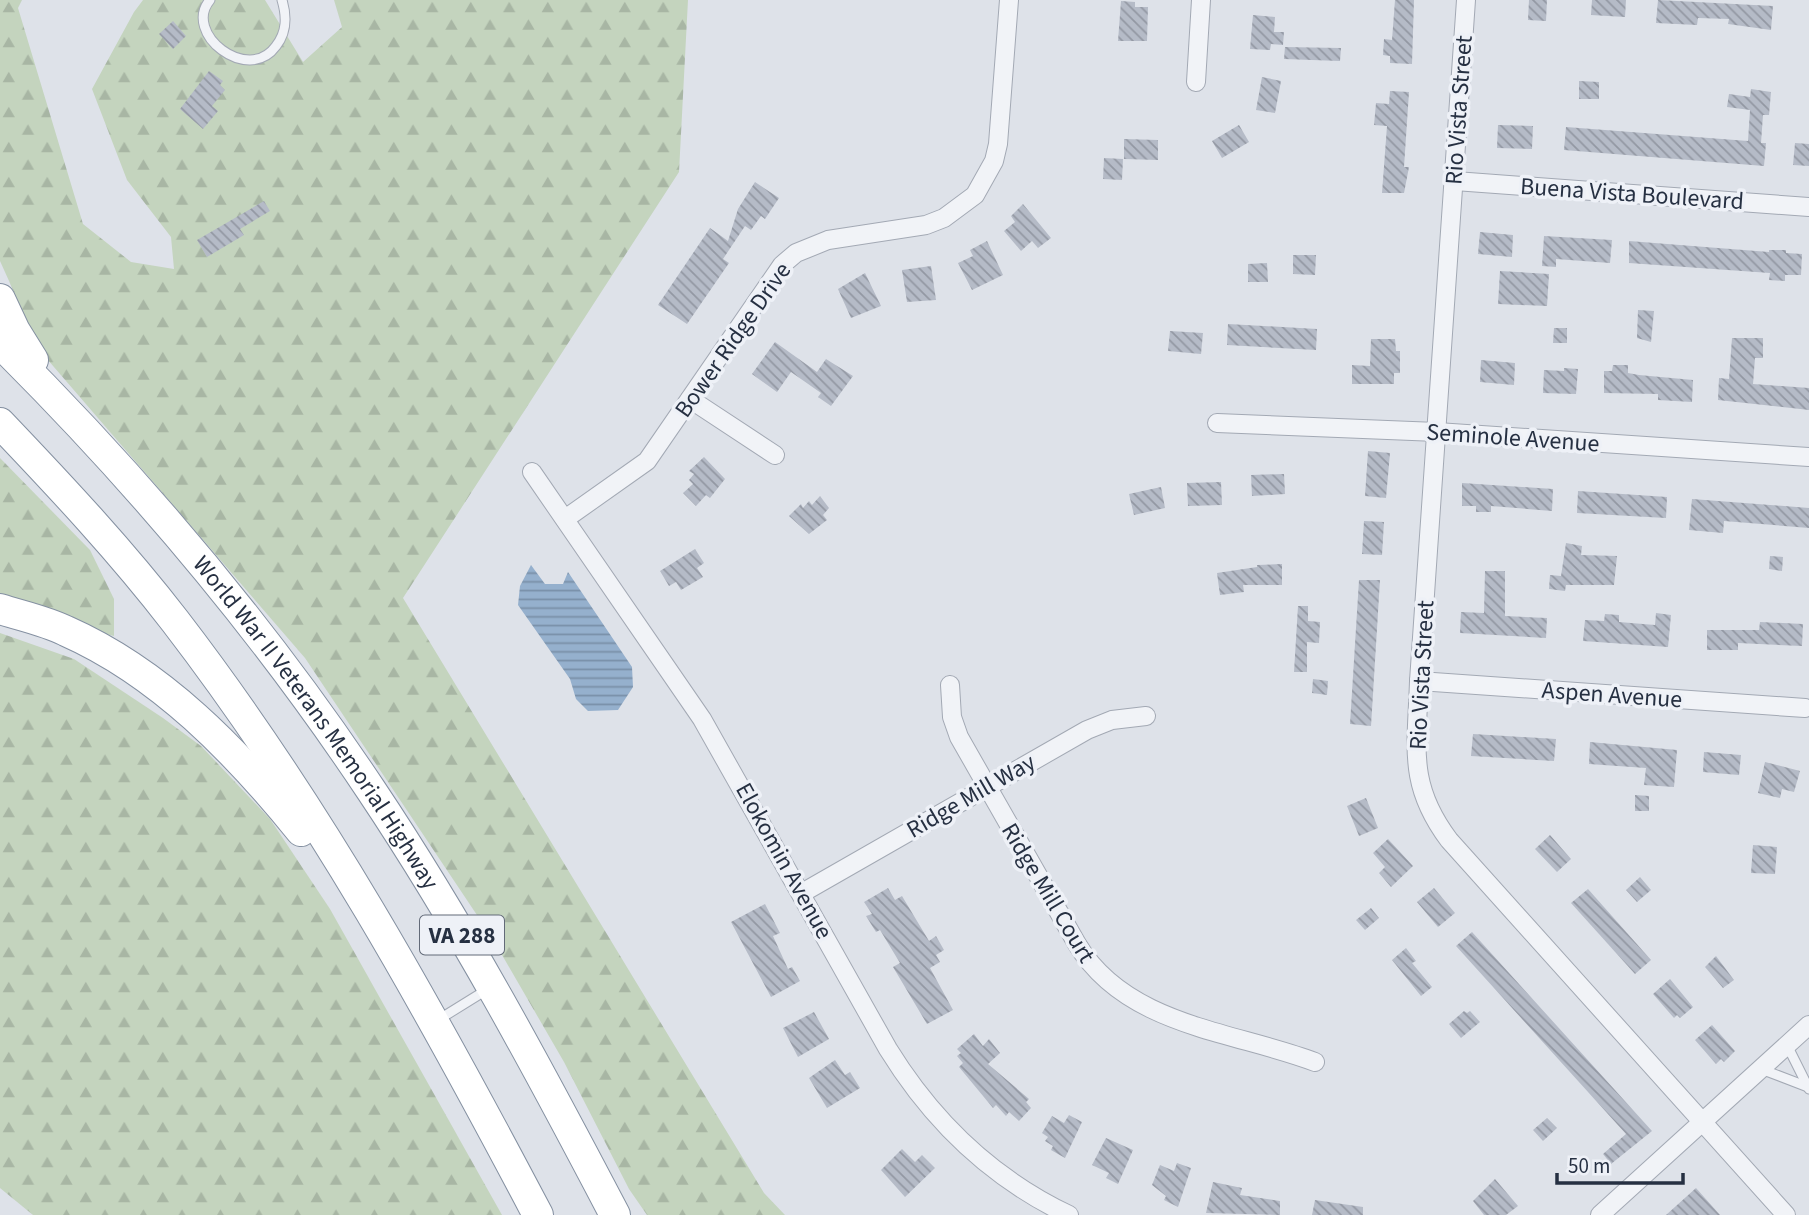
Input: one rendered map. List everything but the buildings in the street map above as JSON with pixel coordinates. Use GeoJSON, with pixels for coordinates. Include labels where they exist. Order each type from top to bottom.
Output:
{"type":"FeatureCollection","features":[{"type":"Feature","properties":{"kind":"highway"},"geometry":{"type":"LineString","coordinates":[[0,299],[15,331],[62,405]]}},
{"type":"Feature","properties":{"kind":"highway"},"geometry":{"type":"LineString","coordinates":[[0,344],[62,405]]}},
{"type":"Feature","properties":{"kind":"highway","name":"World War II Veterans Memorial Highway"},"geometry":{"type":"LineString","coordinates":[[62,405],[178,532],[261,636],[372,791],[493,986],[615,1215]]}},
{"type":"Feature","properties":{"kind":"highway"},"geometry":{"type":"LineString","coordinates":[[0,423],[116,549],[173,619],[243,713],[354,881]]}},
{"type":"Feature","properties":{"kind":"highway"},"geometry":{"type":"LineString","coordinates":[[0,609],[66,631],[131,667],[230,749],[317,852],[354,881]]}},
{"type":"Feature","properties":{"kind":"highway","name":"VA 288"},"geometry":{"type":"LineString","coordinates":[[354,881],[436,1021],[538,1215]]}},
{"type":"Feature","properties":{"kind":"highway"},"geometry":{"type":"LineString","coordinates":[[591,1168],[626,1215]]}},
{"type":"Feature","properties":{"kind":"street","name":"Bower Ridge Drive"},"geometry":{"type":"LineString","coordinates":[[565,519],[647,461],[769,280],[796,253],[828,240],[926,225],[952,213],[975,195],[986,178],[998,144],[1009,0]]}},
{"type":"Feature","properties":{"kind":"street"},"geometry":{"type":"LineString","coordinates":[[1196,82],[1201,0]]}},
{"type":"Feature","properties":{"kind":"street","name":"Rio Vista Street"},"geometry":{"type":"LineString","coordinates":[[1466,0],[1419,681],[1419,784],[1425,804],[1436,823],[1786,1215]]}},
{"type":"Feature","properties":{"kind":"street","name":"Buena Vista Boulevard"},"geometry":{"type":"LineString","coordinates":[[1455,181],[1809,207]]}},
{"type":"Feature","properties":{"kind":"street"},"geometry":{"type":"LineString","coordinates":[[690,399],[775,455]]}},
{"type":"Feature","properties":{"kind":"street","name":"Seminole Avenue"},"geometry":{"type":"LineString","coordinates":[[1217,423],[1437,432],[1809,457]]}},
{"type":"Feature","properties":{"kind":"street","name":"Elokomin Avenue"},"geometry":{"type":"LineString","coordinates":[[532,472],[702,719],[888,1049],[935,1116],[1004,1178],[1069,1215]]}},
{"type":"Feature","properties":{"kind":"street","name":"Aspen Avenue"},"geometry":{"type":"LineString","coordinates":[[1419,681],[1805,708]]}},
{"type":"Feature","properties":{"kind":"street","name":"Ridge Mill Court"},"geometry":{"type":"LineString","coordinates":[[950,685],[955,727],[986,788],[1085,958],[1110,986],[1152,1009],[1222,1035],[1275,1047],[1315,1062]]}},
{"type":"Feature","properties":{"kind":"street","name":"Ridge Mill Way"},"geometry":{"type":"LineString","coordinates":[[802,893],[1087,730],[1112,720],[1146,716]]}},
{"type":"Feature","properties":{"kind":"street"},"geometry":{"type":"LineString","coordinates":[[1600,1215],[1809,1025]]}},
{"type":"Feature","properties":{"kind":"lane"},"geometry":{"type":"LineString","coordinates":[[210,0],[203,12],[203,22],[210,37],[229,56],[251,61],[263,58],[281,39],[286,26],[282,0]]}},
{"type":"Feature","properties":{"kind":"lane"},"geometry":{"type":"LineString","coordinates":[[436,1021],[493,986]]}},
{"type":"Feature","properties":{"kind":"lane"},"geometry":{"type":"LineString","coordinates":[[1787,1045],[1808,1088]]}},
{"type":"Feature","properties":{"kind":"lane"},"geometry":{"type":"LineString","coordinates":[[1760,1069],[1808,1088]]}},
{"type":"Feature","properties":{"kind":"green space"},"geometry":{"type":"Polygon","coordinates":[[[0,0],[22,0],[18,8],[83,224],[131,262],[174,269],[171,237],[127,180],[92,89],[143,0],[265,0],[303,62],[342,27],[334,0],[688,0],[679,172],[403,598],[764,1193],[785,1215],[647,1215],[629,1189],[564,1062],[491,936],[305,658],[41,352],[0,261],[0,0]]]}},
{"type":"Feature","properties":{"kind":"green space"},"geometry":{"type":"Polygon","coordinates":[[[0,458],[90,550],[114,599],[114,636],[80,628],[0,598],[0,458]]]}},
{"type":"Feature","properties":{"kind":"green space"},"geometry":{"type":"Polygon","coordinates":[[[0,633],[74,659],[163,718],[201,746],[270,819],[330,909],[502,1215],[33,1215],[0,1188],[0,633]]]}},
{"type":"Feature","properties":{"kind":"water"},"geometry":{"type":"Polygon","coordinates":[[[531,565],[545,584],[563,584],[568,572],[632,667],[633,687],[618,710],[588,711],[576,699],[570,679],[518,605],[520,586],[531,565]]]}}]}
